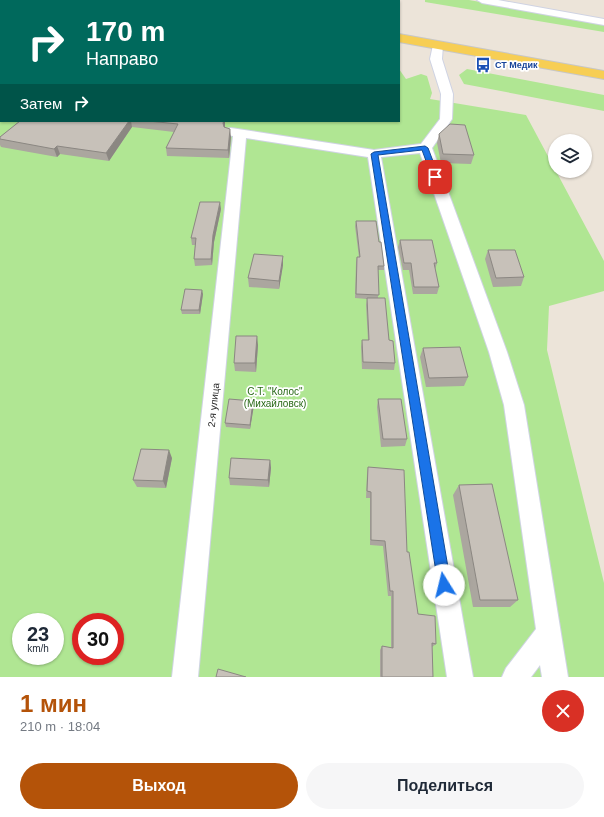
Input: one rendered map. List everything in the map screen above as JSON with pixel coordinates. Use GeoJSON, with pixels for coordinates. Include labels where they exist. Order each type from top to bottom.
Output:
{"type":"FeatureCollection","features":[{"type":"Feature","properties":{"kind":"main road"},"geometry":{"type":"LineString","coordinates":[[403,38],[604,75]]}},
{"type":"Feature","properties":{"kind":"street"},"geometry":{"type":"LineString","coordinates":[[482,0],[604,22]]}},
{"type":"Feature","properties":{"kind":"street"},"geometry":{"type":"LineString","coordinates":[[438,45],[436,59],[446,94],[446,119],[425,148],[374,154],[460,677]]}},
{"type":"Feature","properties":{"kind":"street","name":"2-я улица"},"geometry":{"type":"LineString","coordinates":[[185,677],[236,133],[374,154]]}},
{"type":"Feature","properties":{"kind":"street"},"geometry":{"type":"LineString","coordinates":[[425,148],[498,352],[514,405],[555,677]]}},
{"type":"Feature","properties":{"kind":"street"},"geometry":{"type":"LineString","coordinates":[[515,677],[549,632]]}},
{"type":"Feature","properties":{"kind":"green space"},"geometry":{"type":"Polygon","coordinates":[[[425,0],[469,0],[604,24],[604,32],[425,2],[425,0]]]}},
{"type":"Feature","properties":{"kind":"green space"},"geometry":{"type":"Polygon","coordinates":[[[467,69],[604,95],[604,111],[464,84],[459,75],[467,69]]]}},
{"type":"Feature","properties":{"kind":"green space","name":"С.Т. \"Колос\" (Михайловск)"},"geometry":{"type":"Polygon","coordinates":[[[400,70],[406,79],[421,74],[427,76],[432,93],[430,99],[526,115],[548,156],[548,178],[560,178],[604,261],[604,291],[549,306],[547,350],[604,583],[604,677],[0,677],[0,122],[400,122],[400,70]]]}},
{"type":"Feature","properties":{"kind":"building"},"geometry":{"type":"Polygon","coordinates":[[[19,122],[128,122],[106,153],[57,146],[54,149],[0,139],[0,137],[19,122]]]}},
{"type":"Feature","properties":{"kind":"building"},"geometry":{"type":"Polygon","coordinates":[[[158,122],[224,122],[224,127],[230,129],[228,150],[166,148],[178,124],[158,122]]]}},
{"type":"Feature","properties":{"kind":"building"},"geometry":{"type":"Polygon","coordinates":[[[450,124],[465,125],[474,155],[443,154],[439,134],[450,124]]]}},
{"type":"Feature","properties":{"kind":"building"},"geometry":{"type":"Polygon","coordinates":[[[200,202],[220,202],[213,235],[211,259],[194,259],[196,238],[191,238],[200,202]]]}},
{"type":"Feature","properties":{"kind":"building"},"geometry":{"type":"Polygon","coordinates":[[[356,221],[376,221],[379,242],[381,242],[384,266],[378,266],[379,295],[356,294],[357,257],[360,257],[356,221]]]}},
{"type":"Feature","properties":{"kind":"building"},"geometry":{"type":"Polygon","coordinates":[[[400,240],[432,240],[437,263],[434,263],[439,287],[414,287],[411,263],[404,263],[400,240]]]}},
{"type":"Feature","properties":{"kind":"building"},"geometry":{"type":"Polygon","coordinates":[[[488,250],[515,250],[524,277],[496,278],[488,250]]]}},
{"type":"Feature","properties":{"kind":"building"},"geometry":{"type":"Polygon","coordinates":[[[254,254],[283,256],[279,281],[248,278],[254,254]]]}},
{"type":"Feature","properties":{"kind":"building"},"geometry":{"type":"Polygon","coordinates":[[[185,289],[202,290],[199,310],[181,310],[185,289]]]}},
{"type":"Feature","properties":{"kind":"building"},"geometry":{"type":"Polygon","coordinates":[[[367,298],[385,298],[389,340],[393,341],[395,363],[363,362],[362,340],[369,340],[367,298]]]}},
{"type":"Feature","properties":{"kind":"building"},"geometry":{"type":"Polygon","coordinates":[[[236,336],[257,336],[255,363],[234,363],[236,336]]]}},
{"type":"Feature","properties":{"kind":"building"},"geometry":{"type":"Polygon","coordinates":[[[460,347],[468,377],[429,378],[423,348],[460,347]]]}},
{"type":"Feature","properties":{"kind":"building"},"geometry":{"type":"Polygon","coordinates":[[[229,399],[253,401],[250,425],[225,423],[229,399]]]}},
{"type":"Feature","properties":{"kind":"building"},"geometry":{"type":"Polygon","coordinates":[[[378,399],[401,399],[407,439],[383,439],[378,399]]]}},
{"type":"Feature","properties":{"kind":"building"},"geometry":{"type":"Polygon","coordinates":[[[141,449],[169,450],[163,481],[133,480],[141,449]]]}},
{"type":"Feature","properties":{"kind":"building"},"geometry":{"type":"Polygon","coordinates":[[[231,458],[270,460],[268,480],[229,478],[231,458]]]}},
{"type":"Feature","properties":{"kind":"building"},"geometry":{"type":"Polygon","coordinates":[[[368,467],[404,470],[407,552],[409,552],[418,614],[435,616],[436,644],[432,643],[433,677],[382,677],[382,646],[393,648],[393,591],[390,591],[385,541],[371,540],[371,492],[367,491],[368,467]]]}},
{"type":"Feature","properties":{"kind":"building"},"geometry":{"type":"Polygon","coordinates":[[[492,484],[518,600],[480,600],[459,485],[492,484]]]}},
{"type":"Feature","properties":{"kind":"building"},"geometry":{"type":"Polygon","coordinates":[[[218,669],[246,677],[216,677],[218,669]]]}},
{"type":"Feature","properties":{"kind":"place","name":"СТ Медик"},"geometry":{"type":"Point","coordinates":[483,65]}},
{"type":"Feature","properties":{"kind":"route"},"geometry":{"type":"LineString","coordinates":[[435,177],[425,148],[374,154],[444,585]]}}]}
